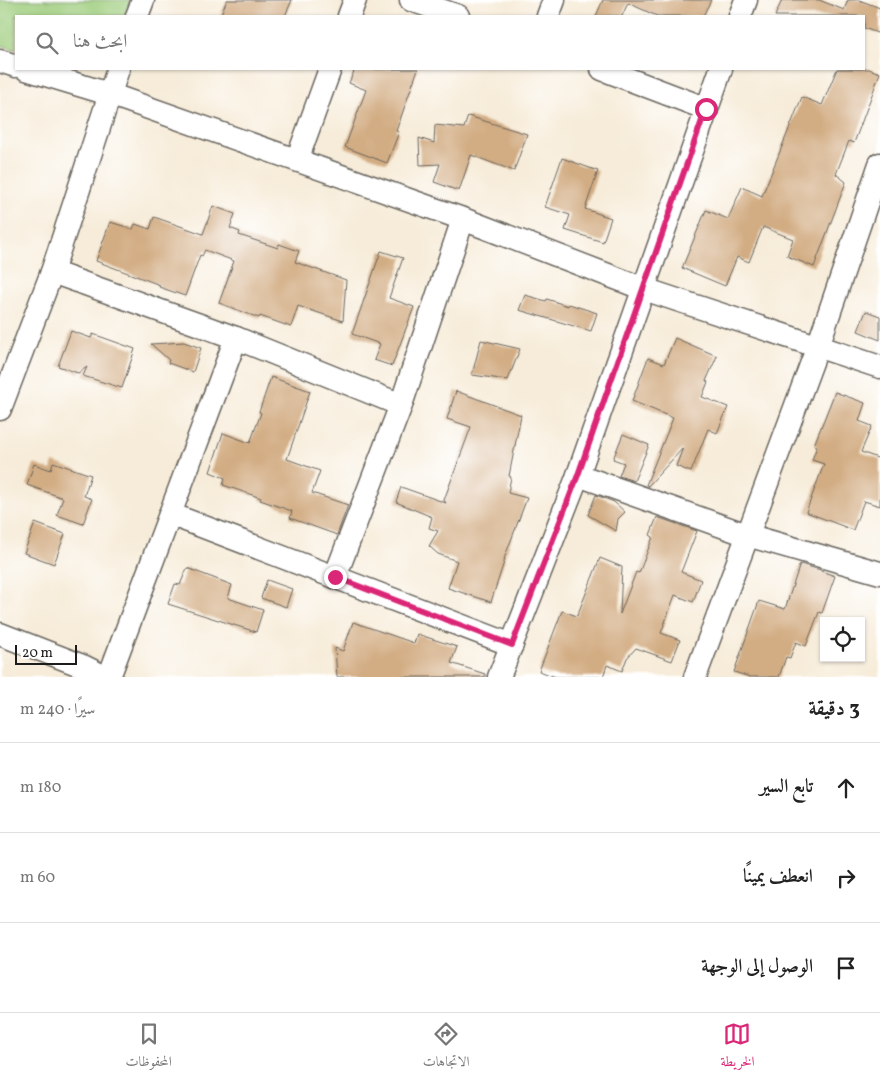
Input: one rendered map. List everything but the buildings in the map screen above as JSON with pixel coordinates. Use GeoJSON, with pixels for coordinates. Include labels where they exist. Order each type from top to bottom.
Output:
{"type":"FeatureCollection","features":[{"type":"Feature","properties":{"kind":"street"},"geometry":{"type":"LineString","coordinates":[[137,15],[143,0]]}},
{"type":"Feature","properties":{"kind":"street"},"geometry":{"type":"LineString","coordinates":[[349,15],[355,0]]}},
{"type":"Feature","properties":{"kind":"street"},"geometry":{"type":"LineString","coordinates":[[411,0],[455,15]]}},
{"type":"Feature","properties":{"kind":"street"},"geometry":{"type":"LineString","coordinates":[[548,15],[554,0]]}},
{"type":"Feature","properties":{"kind":"street"},"geometry":{"type":"LineString","coordinates":[[740,15],[746,0]]}},
{"type":"Feature","properties":{"kind":"street"},"geometry":{"type":"LineString","coordinates":[[0,61],[15,66]]}},
{"type":"Feature","properties":{"kind":"street"},"geometry":{"type":"LineString","coordinates":[[29,70],[108,94],[463,219],[644,289],[880,366]]}},
{"type":"Feature","properties":{"kind":"street"},"geometry":{"type":"LineString","coordinates":[[1,403],[52,272],[108,94],[118,70]]}},
{"type":"Feature","properties":{"kind":"street"},"geometry":{"type":"LineString","coordinates":[[297,160],[330,70]]}},
{"type":"Feature","properties":{"kind":"street"},"geometry":{"type":"LineString","coordinates":[[605,70],[706,109]]}},
{"type":"Feature","properties":{"kind":"street"},"geometry":{"type":"LineString","coordinates":[[499,677],[578,475],[721,70]]}},
{"type":"Feature","properties":{"kind":"street"},"geometry":{"type":"LineString","coordinates":[[695,677],[818,346],[880,164]]}},
{"type":"Feature","properties":{"kind":"street"},"geometry":{"type":"LineString","coordinates":[[335,577],[400,405],[463,219]]}},
{"type":"Feature","properties":{"kind":"street"},"geometry":{"type":"LineString","coordinates":[[52,272],[236,338],[400,405]]}},
{"type":"Feature","properties":{"kind":"street"},"geometry":{"type":"LineString","coordinates":[[109,677],[236,338]]}},
{"type":"Feature","properties":{"kind":"street"},"geometry":{"type":"LineString","coordinates":[[578,475],[747,535],[880,573]]}},
{"type":"Feature","properties":{"kind":"street"},"geometry":{"type":"LineString","coordinates":[[170,514],[512,645]]}},
{"type":"Feature","properties":{"kind":"street"},"geometry":{"type":"LineString","coordinates":[[0,634],[83,672],[105,677]]}},
{"type":"Feature","properties":{"kind":"green space"},"geometry":{"type":"Polygon","coordinates":[[[0,0],[130,0],[124,15],[15,15],[15,50],[0,45],[0,0]]]}},
{"type":"Feature","properties":{"kind":"route"},"geometry":{"type":"LineString","coordinates":[[335,577],[512,645],[578,475],[706,109]]}}]}
